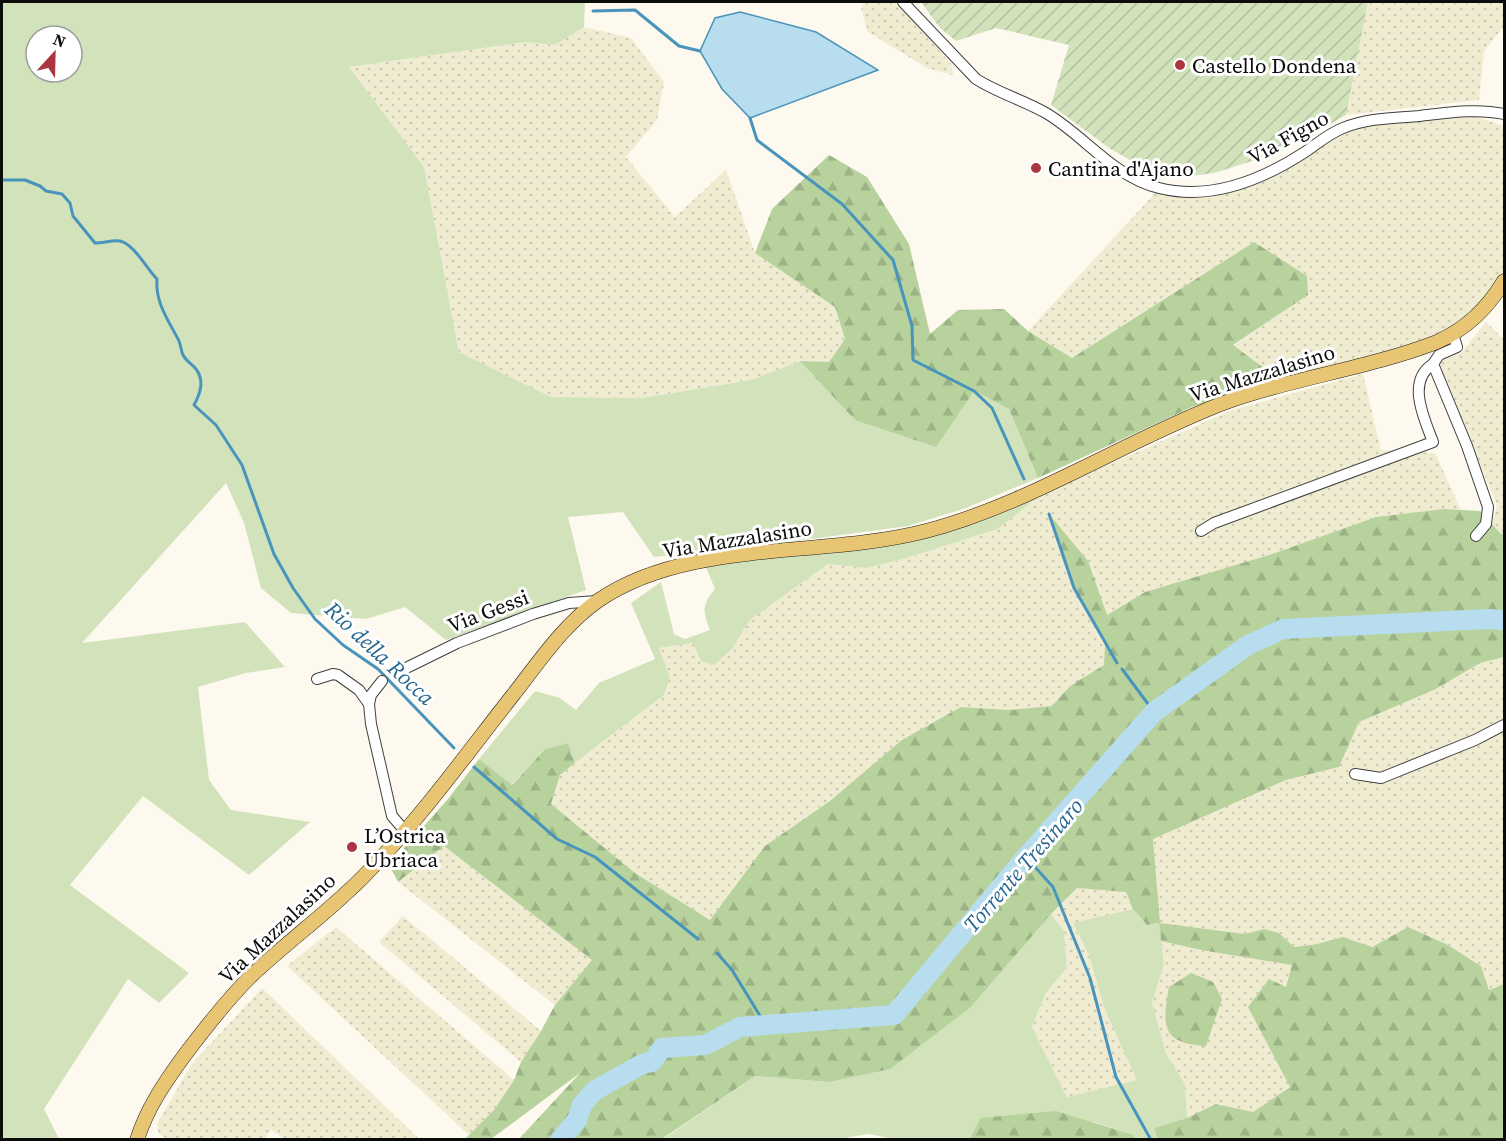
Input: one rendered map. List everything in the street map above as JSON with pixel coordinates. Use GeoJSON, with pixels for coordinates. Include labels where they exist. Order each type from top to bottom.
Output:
{"type":"FeatureCollection","features":[{"type":"Feature","properties":{"kind":"main road","name":"Via Mazzalasino"},"geometry":{"type":"LineString","coordinates":[[137,1140],[147,1114],[167,1079],[221,1008],[251,976],[364,876],[405,831],[556,640],[597,601],[654,573],[702,561],[892,539],[951,524],[1017,497],[1224,403],[1422,348],[1453,334],[1473,320],[1493,299],[1504,280]]}},
{"type":"Feature","properties":{"kind":"street","name":"Via Figno"},"geometry":{"type":"LineString","coordinates":[[903,2],[976,79],[1045,113],[1066,127],[1108,162],[1158,188],[1182,191],[1231,187],[1281,167],[1340,129],[1372,120],[1478,111],[1504,114]]}},
{"type":"Feature","properties":{"kind":"street"},"geometry":{"type":"LineString","coordinates":[[1202,531],[1214,523],[1433,442],[1420,402],[1419,382],[1423,370],[1433,364],[1439,356],[1457,347],[1453,334]]}},
{"type":"Feature","properties":{"kind":"street"},"geometry":{"type":"LineString","coordinates":[[1433,364],[1467,446],[1488,507],[1486,524],[1476,537]]}},
{"type":"Feature","properties":{"kind":"street","name":"Via Gessi"},"geometry":{"type":"LineString","coordinates":[[398,672],[457,643],[533,614],[569,603],[597,601]]}},
{"type":"Feature","properties":{"kind":"street"},"geometry":{"type":"LineString","coordinates":[[317,679],[333,674],[338,675],[359,690],[369,704]]}},
{"type":"Feature","properties":{"kind":"street"},"geometry":{"type":"LineString","coordinates":[[382,681],[371,695],[369,704],[371,724],[392,816],[405,831]]}},
{"type":"Feature","properties":{"kind":"street"},"geometry":{"type":"LineString","coordinates":[[1355,774],[1381,778],[1475,740],[1504,725]]}},
{"type":"Feature","properties":{"kind":"shaded area"},"geometry":{"type":"Polygon","coordinates":[[[864,2],[896,2],[952,65],[953,75],[927,68],[868,32],[861,9],[864,2]]]}},
{"type":"Feature","properties":{"kind":"shaded area"},"geometry":{"type":"Polygon","coordinates":[[[1368,2],[1504,2],[1504,26],[1484,51],[1479,100],[1346,115],[1368,2]]]}},
{"type":"Feature","properties":{"kind":"shaded area"},"geometry":{"type":"Polygon","coordinates":[[[584,27],[631,38],[664,82],[657,120],[626,157],[675,217],[726,170],[755,253],[835,307],[845,338],[829,362],[800,361],[751,380],[642,398],[550,397],[459,352],[424,167],[349,67],[526,42],[555,45],[584,27]]]}},
{"type":"Feature","properties":{"kind":"shaded area"},"geometry":{"type":"Polygon","coordinates":[[[1477,117],[1504,126],[1504,271],[1481,303],[1463,320],[1430,339],[1280,380],[1233,346],[1308,295],[1254,242],[1072,358],[1028,331],[1158,190],[1222,193],[1250,187],[1282,173],[1340,134],[1358,127],[1386,122],[1477,117]]]}},
{"type":"Feature","properties":{"kind":"shaded area"},"geometry":{"type":"Polygon","coordinates":[[[1486,322],[1504,340],[1504,534],[1501,534],[1492,524],[1497,505],[1438,363],[1462,352],[1486,322]]]}},
{"type":"Feature","properties":{"kind":"shaded area"},"geometry":{"type":"Polygon","coordinates":[[[1363,374],[1381,450],[1435,453],[1461,510],[1444,509],[1376,517],[1269,555],[1145,592],[1106,615],[1088,561],[1050,516],[1074,588],[1105,642],[1104,665],[1070,686],[1052,706],[1009,710],[961,707],[765,846],[710,920],[635,873],[551,804],[560,775],[664,695],[670,677],[659,648],[693,643],[701,660],[733,648],[749,621],[828,564],[865,568],[900,560],[998,529],[1042,494],[1232,410],[1363,374]]]}},
{"type":"Feature","properties":{"kind":"shaded area"},"geometry":{"type":"Polygon","coordinates":[[[1504,657],[1504,984],[1489,990],[1481,966],[1448,945],[1408,927],[1371,947],[1343,937],[1294,947],[1279,933],[1264,929],[1245,934],[1159,923],[1153,838],[1286,780],[1339,767],[1359,722],[1436,689],[1480,663],[1504,657]]]}},
{"type":"Feature","properties":{"kind":"shaded area"},"geometry":{"type":"Polygon","coordinates":[[[444,846],[592,960],[555,1005],[398,882],[444,846]]]}},
{"type":"Feature","properties":{"kind":"shaded area"},"geometry":{"type":"Polygon","coordinates":[[[1077,888],[1126,892],[1133,909],[1073,924],[1089,955],[1105,1010],[1138,1080],[1067,1097],[1032,1027],[1046,993],[1067,968],[1064,931],[1051,914],[1077,888]]]}},
{"type":"Feature","properties":{"kind":"shaded area"},"geometry":{"type":"Polygon","coordinates":[[[403,916],[541,1031],[521,1062],[379,942],[403,916]]]}},
{"type":"Feature","properties":{"kind":"shaded area"},"geometry":{"type":"Polygon","coordinates":[[[336,927],[514,1080],[494,1110],[469,1135],[287,966],[336,927]]]}},
{"type":"Feature","properties":{"kind":"shaded area"},"geometry":{"type":"Polygon","coordinates":[[[1161,941],[1201,950],[1292,964],[1286,987],[1249,1007],[1290,1087],[1253,1112],[1216,1104],[1187,1118],[1185,1084],[1166,1053],[1152,1003],[1164,964],[1161,941]]]}},
{"type":"Feature","properties":{"kind":"shaded area"},"geometry":{"type":"Polygon","coordinates":[[[262,988],[419,1139],[285,1139],[271,1130],[264,1140],[167,1139],[159,1134],[157,1124],[191,1065],[262,988]]]}},
{"type":"Feature","properties":{"kind":"green space"},"geometry":{"type":"Polygon","coordinates":[[[2,2],[585,2],[584,27],[555,45],[526,42],[349,67],[424,167],[459,352],[551,397],[642,398],[751,380],[800,361],[855,420],[974,391],[1009,409],[1038,478],[966,508],[908,526],[743,548],[654,557],[623,512],[568,517],[586,590],[446,640],[405,607],[366,619],[291,613],[261,588],[244,523],[226,483],[82,643],[245,622],[285,667],[246,673],[198,687],[209,780],[231,810],[310,822],[249,875],[143,796],[70,885],[189,973],[159,1003],[128,979],[44,1109],[59,1139],[2,1139],[2,2]]]}},
{"type":"Feature","properties":{"kind":"green space"},"geometry":{"type":"Polygon","coordinates":[[[921,2],[1368,2],[1346,115],[1281,152],[1214,173],[1177,178],[1142,167],[1109,148],[1051,105],[1069,45],[996,28],[956,41],[940,28],[921,2]]]}},
{"type":"Feature","properties":{"kind":"green space"},"geometry":{"type":"Polygon","coordinates":[[[829,155],[867,177],[909,244],[930,334],[958,310],[1004,309],[1028,331],[1072,358],[1254,242],[1307,276],[1308,295],[1233,345],[1280,380],[1192,407],[1038,478],[1009,409],[974,391],[936,447],[855,420],[800,361],[829,362],[845,339],[835,307],[755,253],[772,209],[829,155]]]}},
{"type":"Feature","properties":{"kind":"green space"},"geometry":{"type":"Polygon","coordinates":[[[1042,494],[998,529],[900,560],[865,568],[828,564],[749,621],[733,648],[714,665],[701,661],[693,643],[659,648],[670,677],[664,695],[575,763],[568,743],[545,749],[511,785],[479,759],[535,691],[560,698],[576,710],[599,683],[655,659],[631,603],[661,582],[674,634],[685,639],[710,630],[705,604],[715,589],[705,565],[861,548],[1042,494]]]}},
{"type":"Feature","properties":{"kind":"green space"},"geometry":{"type":"Polygon","coordinates":[[[1444,509],[1480,511],[1501,534],[1504,534],[1504,657],[1480,663],[1436,689],[1359,722],[1339,767],[1286,780],[1153,839],[1160,923],[1245,934],[1264,929],[1279,933],[1294,947],[1343,937],[1372,947],[1408,927],[1448,945],[1481,966],[1489,990],[1504,984],[1504,1139],[1158,1139],[1154,1128],[1187,1118],[1216,1104],[1253,1112],[1290,1087],[1248,1007],[1269,979],[1286,987],[1292,965],[1161,941],[1159,923],[1147,925],[1133,909],[1126,892],[1077,888],[1051,914],[971,1007],[890,1069],[829,1082],[755,1076],[662,1139],[519,1139],[580,1073],[491,1139],[465,1139],[494,1110],[514,1080],[521,1062],[555,1005],[592,960],[444,846],[398,882],[389,865],[448,799],[479,759],[512,785],[545,749],[568,743],[575,763],[560,775],[551,804],[635,873],[710,920],[765,846],[831,800],[902,740],[961,707],[1009,710],[1052,706],[1070,686],[1104,665],[1105,642],[1074,588],[1049,514],[1088,561],[1107,615],[1145,592],[1269,555],[1376,517],[1444,509]]]}},
{"type":"Feature","properties":{"kind":"green space"},"geometry":{"type":"Polygon","coordinates":[[[1133,909],[1147,925],[1159,923],[1164,964],[1152,1003],[1166,1053],[1185,1084],[1187,1118],[1155,1128],[1158,1139],[1135,1139],[1134,1135],[1094,1122],[980,1118],[970,1139],[894,1139],[869,1134],[832,1140],[662,1140],[755,1076],[829,1082],[971,1007],[1051,914],[1064,931],[1067,968],[1046,993],[1032,1027],[1067,1097],[1137,1080],[1105,1010],[1089,955],[1073,923],[1133,909]]]}},
{"type":"Feature","properties":{"kind":"green space"},"geometry":{"type":"Polygon","coordinates":[[[1191,973],[1213,982],[1222,999],[1206,1046],[1180,1041],[1168,1030],[1166,1022],[1169,987],[1191,973]]]}},
{"type":"Feature","properties":{"kind":"green space"},"geometry":{"type":"Polygon","coordinates":[[[1056,1111],[1134,1135],[1135,1139],[970,1139],[980,1118],[1056,1111]]]}},
{"type":"Feature","properties":{"kind":"water"},"geometry":{"type":"Polygon","coordinates":[[[740,12],[816,32],[878,70],[750,118],[722,89],[700,51],[715,18],[740,12]]]}},
{"type":"Feature","properties":{"kind":"waterway"},"geometry":{"type":"LineString","coordinates":[[593,11],[635,10],[679,46],[700,51]]}},
{"type":"Feature","properties":{"kind":"waterway"},"geometry":{"type":"LineString","coordinates":[[750,118],[757,140],[842,204],[893,260],[912,326],[913,360],[974,391],[992,408],[1024,479]]}},
{"type":"Feature","properties":{"kind":"waterway","name":"Rio della Rocca"},"geometry":{"type":"LineString","coordinates":[[2,180],[25,180],[46,191],[62,194],[70,203],[73,216],[95,243],[120,241],[140,257],[157,279],[160,304],[179,341],[183,355],[199,374],[201,387],[194,405],[216,425],[242,465],[274,554],[293,588],[315,619],[343,645],[378,669],[454,748]]}},
{"type":"Feature","properties":{"kind":"waterway"},"geometry":{"type":"LineString","coordinates":[[1049,514],[1074,588],[1117,663]]}},
{"type":"Feature","properties":{"kind":"waterway","name":"Torrente Tresinaro"},"geometry":{"type":"LineString","coordinates":[[560,1140],[577,1120],[582,1105],[594,1091],[642,1064],[652,1062],[662,1048],[705,1045],[740,1027],[894,1015],[1026,857],[1154,712],[1248,645],[1283,629],[1504,620]]}},
{"type":"Feature","properties":{"kind":"waterway"},"geometry":{"type":"LineString","coordinates":[[1122,669],[1154,712]]}},
{"type":"Feature","properties":{"kind":"waterway","name":"Rio della Rocca"},"geometry":{"type":"LineString","coordinates":[[474,767],[557,839],[595,857],[698,939]]}},
{"type":"Feature","properties":{"kind":"waterway"},"geometry":{"type":"LineString","coordinates":[[1026,857],[1053,887],[1090,978],[1116,1077],[1151,1140]]}},
{"type":"Feature","properties":{"kind":"waterway","name":"Rio della Rocca"},"geometry":{"type":"LineString","coordinates":[[717,953],[732,970],[765,1024]]}},
{"type":"Feature","properties":{"kind":"place","name":"Castello Dondena"},"geometry":{"type":"Point","coordinates":[1180,65]}},
{"type":"Feature","properties":{"kind":"place","name":"Cantina d'Ajano"},"geometry":{"type":"Point","coordinates":[1036,168]}},
{"type":"Feature","properties":{"kind":"place","name":"L’Ostrica Ubriaca"},"geometry":{"type":"Point","coordinates":[352,847]}}]}
